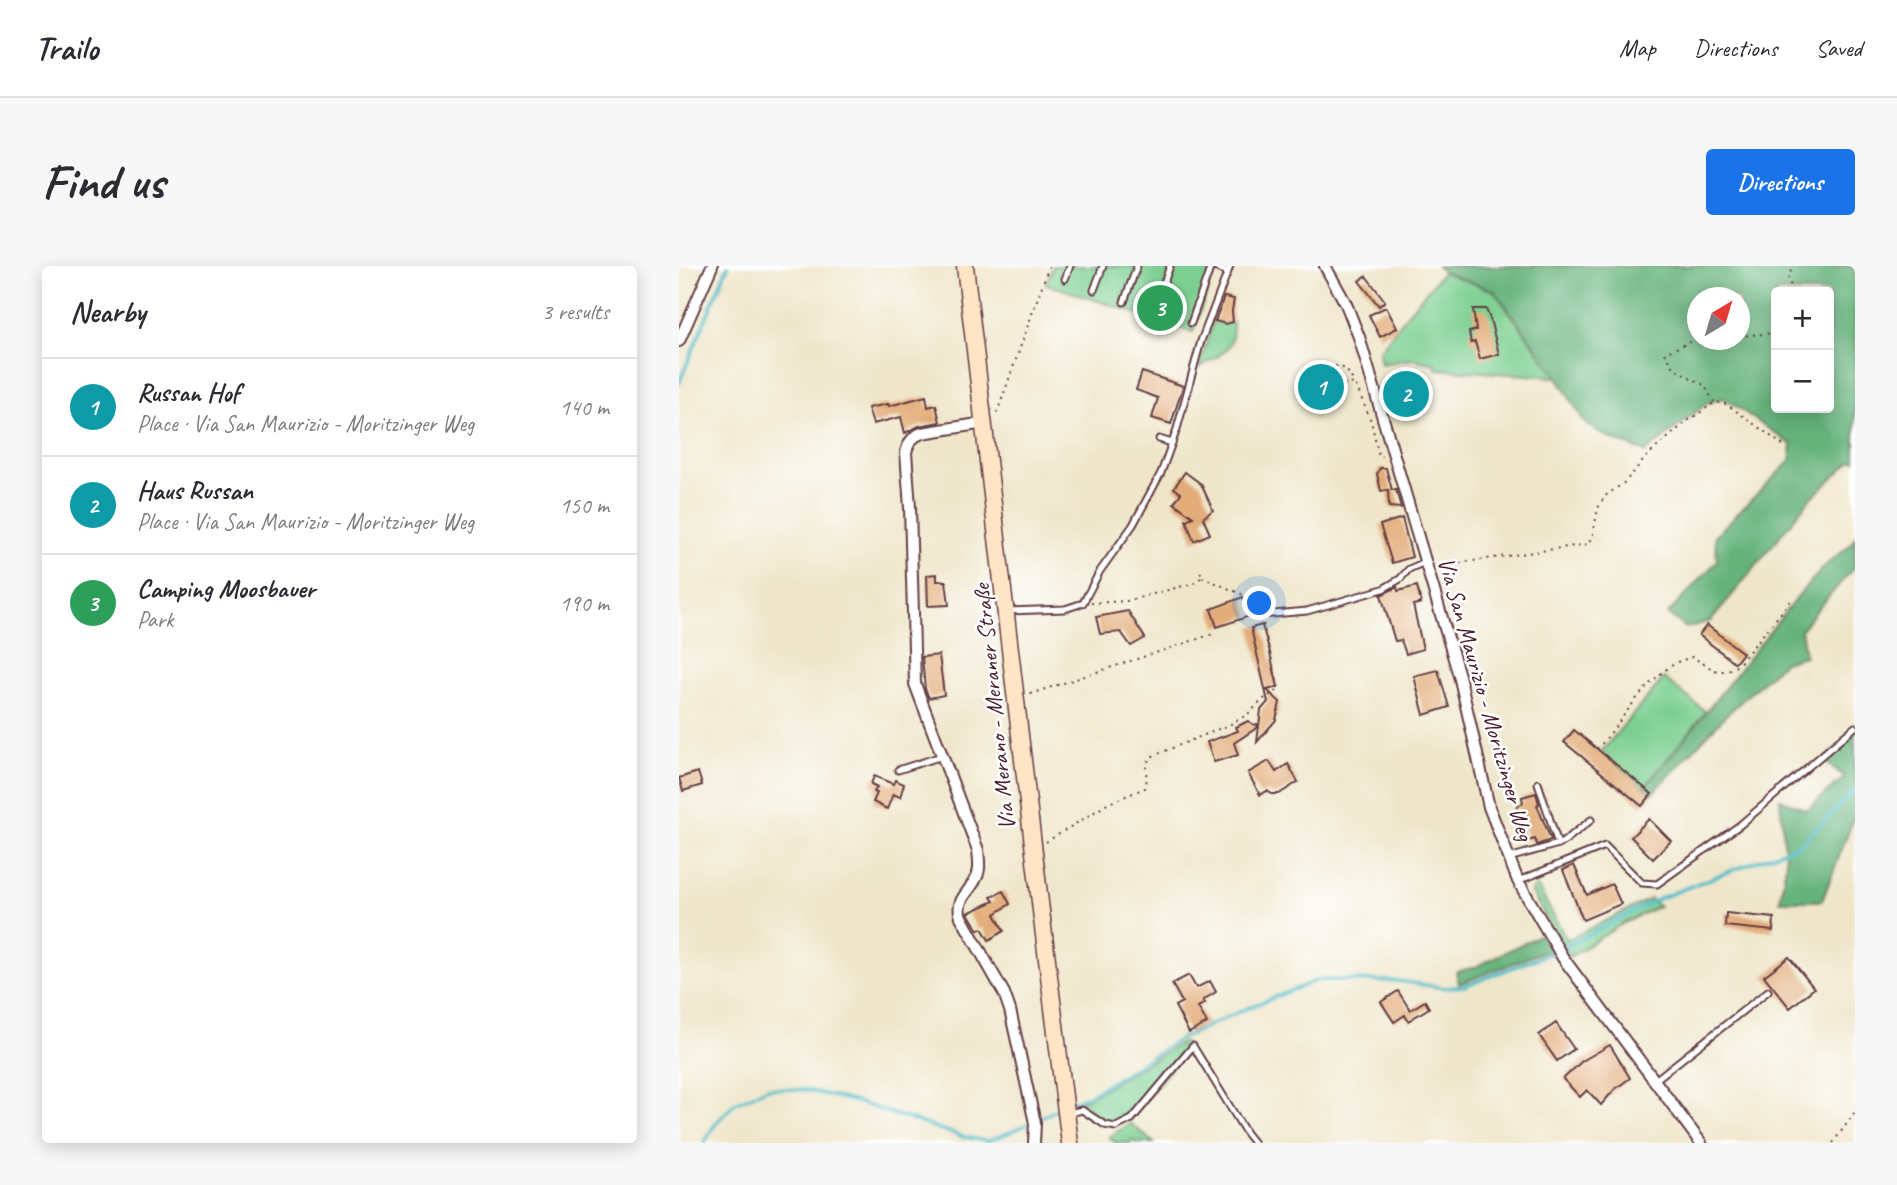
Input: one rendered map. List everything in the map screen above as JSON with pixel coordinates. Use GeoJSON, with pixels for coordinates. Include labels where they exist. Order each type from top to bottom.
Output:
{"type":"FeatureCollection","features":[{"type":"Feature","properties":{"kind":"main road","name":"Via Merano - Meraner Straße"},"geometry":{"type":"LineString","coordinates":[[965,266],[1010,611],[1016,698],[1032,844],[1070,1143]]}},
{"type":"Feature","properties":{"kind":"street"},"geometry":{"type":"LineString","coordinates":[[679,341],[712,266]]}},
{"type":"Feature","properties":{"kind":"street","name":"Via San Maurizio - Moritzinger Weg"},"geometry":{"type":"LineString","coordinates":[[1325,266],[1346,304],[1359,337],[1459,679],[1489,807],[1518,881],[1563,958],[1700,1143]]}},
{"type":"Feature","properties":{"kind":"street"},"geometry":{"type":"LineString","coordinates":[[984,423],[922,433],[908,444],[906,452],[915,684],[978,850],[979,869],[975,881],[960,901],[958,909],[1004,993],[1010,1010],[1034,1119],[1034,1143]]}},
{"type":"Feature","properties":{"kind":"lane"},"geometry":{"type":"LineString","coordinates":[[1065,279],[1070,266]]}},
{"type":"Feature","properties":{"kind":"lane"},"geometry":{"type":"LineString","coordinates":[[1094,290],[1103,266]]}},
{"type":"Feature","properties":{"kind":"lane"},"geometry":{"type":"LineString","coordinates":[[1124,302],[1137,266]]}},
{"type":"Feature","properties":{"kind":"lane"},"geometry":{"type":"LineString","coordinates":[[1154,310],[1170,266]]}},
{"type":"Feature","properties":{"kind":"lane"},"geometry":{"type":"LineString","coordinates":[[1010,611],[1065,610],[1083,603],[1100,570],[1133,525],[1161,473],[1201,341],[1229,269],[1211,266],[1191,323]]}},
{"type":"Feature","properties":{"kind":"lane"},"geometry":{"type":"LineString","coordinates":[[1159,439],[1172,443]]}},
{"type":"Feature","properties":{"kind":"lane"},"geometry":{"type":"LineString","coordinates":[[1261,615],[1307,611],[1383,589],[1400,579],[1409,569],[1426,565]]}},
{"type":"Feature","properties":{"kind":"lane"},"geometry":{"type":"LineString","coordinates":[[1518,881],[1605,846],[1642,883],[1657,884],[1739,825],[1855,727]]}},
{"type":"Feature","properties":{"kind":"lane"},"geometry":{"type":"LineString","coordinates":[[898,770],[942,757]]}},
{"type":"Feature","properties":{"kind":"lane"},"geometry":{"type":"LineString","coordinates":[[1538,783],[1558,844]]}},
{"type":"Feature","properties":{"kind":"lane"},"geometry":{"type":"LineString","coordinates":[[1509,858],[1562,844],[1591,820]]}},
{"type":"Feature","properties":{"kind":"lane"},"geometry":{"type":"LineString","coordinates":[[1654,1081],[1768,991]]}},
{"type":"Feature","properties":{"kind":"lane"},"geometry":{"type":"LineString","coordinates":[[1065,1107],[1082,1110],[1105,1125],[1116,1127],[1132,1119],[1193,1046],[1254,1143]]}},
{"type":"Feature","properties":{"kind":"path"},"geometry":{"type":"LineString","coordinates":[[984,423],[995,417],[1000,407],[1049,266]]}},
{"type":"Feature","properties":{"kind":"path"},"geometry":{"type":"LineString","coordinates":[[1791,287],[1788,278],[1793,266]]}},
{"type":"Feature","properties":{"kind":"path"},"geometry":{"type":"LineString","coordinates":[[1750,335],[1771,333]]}},
{"type":"Feature","properties":{"kind":"path"},"geometry":{"type":"LineString","coordinates":[[1687,343],[1665,353],[1675,369],[1705,385],[1714,403]]}},
{"type":"Feature","properties":{"kind":"path"},"geometry":{"type":"LineString","coordinates":[[1328,366],[1339,365],[1348,371],[1355,383],[1371,421],[1379,456],[1392,451]]}},
{"type":"Feature","properties":{"kind":"path"},"geometry":{"type":"LineString","coordinates":[[1337,386],[1355,383]]}},
{"type":"Feature","properties":{"kind":"path"},"geometry":{"type":"LineString","coordinates":[[1426,565],[1588,544],[1593,534],[1598,508],[1605,496],[1625,482],[1648,455],[1686,422],[1714,403],[1722,402],[1733,408],[1787,448]]}},
{"type":"Feature","properties":{"kind":"path"},"geometry":{"type":"LineString","coordinates":[[1032,844],[1046,842],[1109,803],[1145,788],[1148,781],[1145,767],[1147,760],[1231,724],[1279,690],[1261,615],[1248,597],[1202,577],[1199,567]]}},
{"type":"Feature","properties":{"kind":"path"},"geometry":{"type":"LineString","coordinates":[[1083,603],[1127,601],[1194,583],[1202,577]]}},
{"type":"Feature","properties":{"kind":"path"},"geometry":{"type":"LineString","coordinates":[[1597,749],[1650,684],[1676,663],[1692,657],[1717,672],[1726,672],[1738,665],[1793,598]]}},
{"type":"Feature","properties":{"kind":"path"},"geometry":{"type":"LineString","coordinates":[[1016,698],[1213,634]]}},
{"type":"Feature","properties":{"kind":"path"},"geometry":{"type":"LineString","coordinates":[[1833,1143],[1855,1112]]}},
{"type":"Feature","properties":{"kind":"green space"},"geometry":{"type":"Polygon","coordinates":[[[1053,266],[1216,266],[1193,332],[1046,284],[1053,266]]]}},
{"type":"Feature","properties":{"kind":"green space"},"geometry":{"type":"Polygon","coordinates":[[[1437,266],[1855,266],[1855,461],[1851,461],[1809,500],[1711,621],[1686,628],[1668,614],[1717,561],[1715,536],[1790,461],[1792,445],[1724,398],[1707,403],[1646,452],[1609,438],[1585,423],[1557,377],[1495,291],[1443,272],[1437,266]]]}},
{"type":"Feature","properties":{"kind":"green space"},"geometry":{"type":"Polygon","coordinates":[[[1443,272],[1494,291],[1557,377],[1436,369],[1436,364],[1411,359],[1381,364],[1379,352],[1443,272]]]}},
{"type":"Feature","properties":{"kind":"green space"},"geometry":{"type":"Polygon","coordinates":[[[1214,320],[1226,324],[1233,322],[1231,342],[1224,352],[1198,369],[1214,320]]]}},
{"type":"Feature","properties":{"kind":"green space"},"geometry":{"type":"Polygon","coordinates":[[[1855,536],[1855,566],[1801,629],[1805,656],[1784,662],[1724,717],[1652,794],[1644,788],[1798,596],[1825,566],[1852,543],[1855,536]]]}},
{"type":"Feature","properties":{"kind":"green space"},"geometry":{"type":"Polygon","coordinates":[[[1664,678],[1706,712],[1644,788],[1601,752],[1664,678]]]}},
{"type":"Feature","properties":{"kind":"green space"},"geometry":{"type":"Polygon","coordinates":[[[1855,732],[1855,815],[1822,901],[1780,901],[1786,864],[1780,799],[1807,810],[1845,777],[1823,760],[1855,732]]]}},
{"type":"Feature","properties":{"kind":"green space"},"geometry":{"type":"Polygon","coordinates":[[[1537,886],[1567,940],[1650,899],[1659,906],[1624,923],[1569,957],[1531,891],[1537,886]]]}},
{"type":"Feature","properties":{"kind":"green space"},"geometry":{"type":"Polygon","coordinates":[[[1541,934],[1552,955],[1542,952],[1459,984],[1456,972],[1476,967],[1541,934]]]}},
{"type":"Feature","properties":{"kind":"green space"},"geometry":{"type":"Polygon","coordinates":[[[1183,1042],[1187,1048],[1163,1078],[1142,1103],[1121,1119],[1113,1122],[1104,1120],[1080,1103],[1080,1101],[1183,1042]]]}},
{"type":"Feature","properties":{"kind":"green space"},"geometry":{"type":"Polygon","coordinates":[[[1130,1123],[1154,1143],[1136,1143],[1132,1140],[1130,1143],[1116,1143],[1109,1137],[1130,1123]]]}},
{"type":"Feature","properties":{"kind":"building"},"geometry":{"type":"Polygon","coordinates":[[[1366,276],[1385,301],[1379,306],[1359,281],[1366,276]]]}},
{"type":"Feature","properties":{"kind":"building"},"geometry":{"type":"Polygon","coordinates":[[[1224,297],[1234,299],[1233,322],[1226,324],[1215,321],[1224,297]]]}},
{"type":"Feature","properties":{"kind":"building"},"geometry":{"type":"Polygon","coordinates":[[[1386,307],[1397,328],[1380,337],[1369,315],[1386,307]]]}},
{"type":"Feature","properties":{"kind":"building"},"geometry":{"type":"Polygon","coordinates":[[[1473,309],[1486,309],[1499,354],[1480,359],[1475,342],[1471,343],[1469,332],[1476,330],[1473,309]]]}},
{"type":"Feature","properties":{"kind":"building"},"geometry":{"type":"Polygon","coordinates":[[[1142,372],[1183,386],[1171,424],[1152,418],[1158,398],[1136,390],[1142,372]]]}},
{"type":"Feature","properties":{"kind":"building"},"geometry":{"type":"Polygon","coordinates":[[[1327,373],[1334,395],[1316,402],[1308,379],[1327,373]]]}},
{"type":"Feature","properties":{"kind":"building"},"geometry":{"type":"Polygon","coordinates":[[[1412,379],[1419,404],[1400,410],[1393,385],[1412,379]]]}},
{"type":"Feature","properties":{"kind":"building"},"geometry":{"type":"Polygon","coordinates":[[[926,396],[928,407],[936,405],[940,422],[919,426],[905,433],[901,417],[873,424],[868,408],[889,406],[926,396]]]}},
{"type":"Feature","properties":{"kind":"building"},"geometry":{"type":"Polygon","coordinates":[[[1380,468],[1386,468],[1392,490],[1396,490],[1401,508],[1389,507],[1388,490],[1381,491],[1377,474],[1380,468]]]}},
{"type":"Feature","properties":{"kind":"building"},"geometry":{"type":"Polygon","coordinates":[[[1185,472],[1201,484],[1213,510],[1203,518],[1210,534],[1194,541],[1186,520],[1193,517],[1174,503],[1181,493],[1174,488],[1185,472]]]}},
{"type":"Feature","properties":{"kind":"building"},"geometry":{"type":"Polygon","coordinates":[[[1402,518],[1412,557],[1392,563],[1380,525],[1402,518]]]}},
{"type":"Feature","properties":{"kind":"building"},"geometry":{"type":"Polygon","coordinates":[[[937,574],[937,581],[946,581],[949,605],[928,606],[927,575],[937,574]]]}},
{"type":"Feature","properties":{"kind":"building"},"geometry":{"type":"Polygon","coordinates":[[[1417,586],[1421,603],[1413,605],[1423,649],[1406,654],[1401,640],[1395,641],[1381,595],[1397,587],[1398,591],[1417,586]]]}},
{"type":"Feature","properties":{"kind":"building"},"geometry":{"type":"Polygon","coordinates":[[[1243,597],[1250,616],[1217,627],[1211,609],[1243,597]]]}},
{"type":"Feature","properties":{"kind":"building"},"geometry":{"type":"Polygon","coordinates":[[[1128,611],[1145,638],[1131,646],[1121,632],[1100,634],[1096,617],[1128,611]]]}},
{"type":"Feature","properties":{"kind":"building"},"geometry":{"type":"Polygon","coordinates":[[[1262,625],[1278,687],[1267,690],[1280,702],[1276,720],[1257,742],[1261,710],[1268,702],[1251,628],[1262,625]]]}},
{"type":"Feature","properties":{"kind":"building"},"geometry":{"type":"Polygon","coordinates":[[[1707,625],[1743,653],[1735,663],[1699,635],[1707,625]]]}},
{"type":"Feature","properties":{"kind":"building"},"geometry":{"type":"Polygon","coordinates":[[[939,655],[944,695],[929,698],[925,689],[922,657],[939,655]]]}},
{"type":"Feature","properties":{"kind":"building"},"geometry":{"type":"Polygon","coordinates":[[[1438,670],[1449,707],[1424,715],[1414,676],[1438,670]]]}},
{"type":"Feature","properties":{"kind":"building"},"geometry":{"type":"Polygon","coordinates":[[[1248,721],[1258,727],[1234,743],[1238,755],[1214,762],[1207,742],[1238,731],[1236,727],[1248,721]]]}},
{"type":"Feature","properties":{"kind":"building"},"geometry":{"type":"Polygon","coordinates":[[[1574,730],[1652,794],[1642,806],[1564,742],[1574,730]]]}},
{"type":"Feature","properties":{"kind":"building"},"geometry":{"type":"Polygon","coordinates":[[[1269,761],[1276,772],[1288,764],[1298,782],[1279,794],[1267,791],[1260,795],[1248,773],[1269,761]]]}},
{"type":"Feature","properties":{"kind":"building"},"geometry":{"type":"Polygon","coordinates":[[[698,772],[702,785],[683,791],[679,778],[698,772]]]}},
{"type":"Feature","properties":{"kind":"building"},"geometry":{"type":"Polygon","coordinates":[[[874,776],[893,784],[895,780],[904,784],[900,797],[893,794],[887,809],[873,802],[877,793],[874,792],[877,787],[871,784],[874,776]]]}},
{"type":"Feature","properties":{"kind":"building"},"geometry":{"type":"Polygon","coordinates":[[[1536,793],[1537,805],[1551,840],[1537,845],[1535,839],[1528,841],[1517,806],[1523,803],[1522,797],[1536,793]]]}},
{"type":"Feature","properties":{"kind":"building"},"geometry":{"type":"Polygon","coordinates":[[[1649,819],[1671,841],[1653,859],[1631,837],[1649,819]]]}},
{"type":"Feature","properties":{"kind":"building"},"geometry":{"type":"Polygon","coordinates":[[[1574,865],[1587,895],[1612,884],[1621,904],[1583,920],[1563,870],[1574,865]]]}},
{"type":"Feature","properties":{"kind":"building"},"geometry":{"type":"Polygon","coordinates":[[[1003,891],[1010,904],[995,914],[1004,931],[989,940],[982,928],[978,930],[968,913],[994,901],[991,897],[1003,891]]]}},
{"type":"Feature","properties":{"kind":"building"},"geometry":{"type":"Polygon","coordinates":[[[1726,913],[1774,918],[1773,931],[1725,926],[1726,913]]]}},
{"type":"Feature","properties":{"kind":"building"},"geometry":{"type":"Polygon","coordinates":[[[1789,957],[1814,988],[1790,1008],[1764,976],[1789,957]]]}},
{"type":"Feature","properties":{"kind":"building"},"geometry":{"type":"Polygon","coordinates":[[[1189,975],[1196,988],[1210,981],[1216,992],[1203,1000],[1205,1003],[1198,1007],[1207,1023],[1189,1033],[1175,1006],[1182,1002],[1172,984],[1189,975]]]}},
{"type":"Feature","properties":{"kind":"building"},"geometry":{"type":"Polygon","coordinates":[[[1398,991],[1410,1010],[1425,1001],[1429,1008],[1408,1021],[1405,1015],[1394,1022],[1381,1002],[1398,991]]]}},
{"type":"Feature","properties":{"kind":"building"},"geometry":{"type":"Polygon","coordinates":[[[1556,1023],[1574,1049],[1557,1061],[1539,1035],[1556,1023]]]}},
{"type":"Feature","properties":{"kind":"building"},"geometry":{"type":"Polygon","coordinates":[[[1610,1045],[1630,1078],[1614,1090],[1601,1105],[1587,1090],[1580,1097],[1563,1079],[1582,1061],[1610,1045]]]}},
{"type":"Feature","properties":{"kind":"waterway"},"geometry":{"type":"LineString","coordinates":[[679,383],[728,266]]}},
{"type":"Feature","properties":{"kind":"waterway"},"geometry":{"type":"LineString","coordinates":[[1563,948],[1660,898],[1801,844],[1855,790]]}},
{"type":"Feature","properties":{"kind":"waterway"},"geometry":{"type":"LineString","coordinates":[[1070,1103],[1091,1094],[1182,1038],[1318,980],[1398,981],[1446,988],[1464,986],[1553,952]]}},
{"type":"Feature","properties":{"kind":"waterway"},"geometry":{"type":"LineString","coordinates":[[704,1143],[716,1123],[735,1103],[768,1088],[806,1090],[857,1102],[964,1137],[987,1141],[1060,1108]]}},
{"type":"Feature","properties":{"kind":"place","name":"Camping Moosbauer"},"geometry":{"type":"Point","coordinates":[1160,308]}},
{"type":"Feature","properties":{"kind":"place","name":"Russan Hof"},"geometry":{"type":"Point","coordinates":[1321,387]}},
{"type":"Feature","properties":{"kind":"place","name":"Haus Russan"},"geometry":{"type":"Point","coordinates":[1406,394]}}]}
